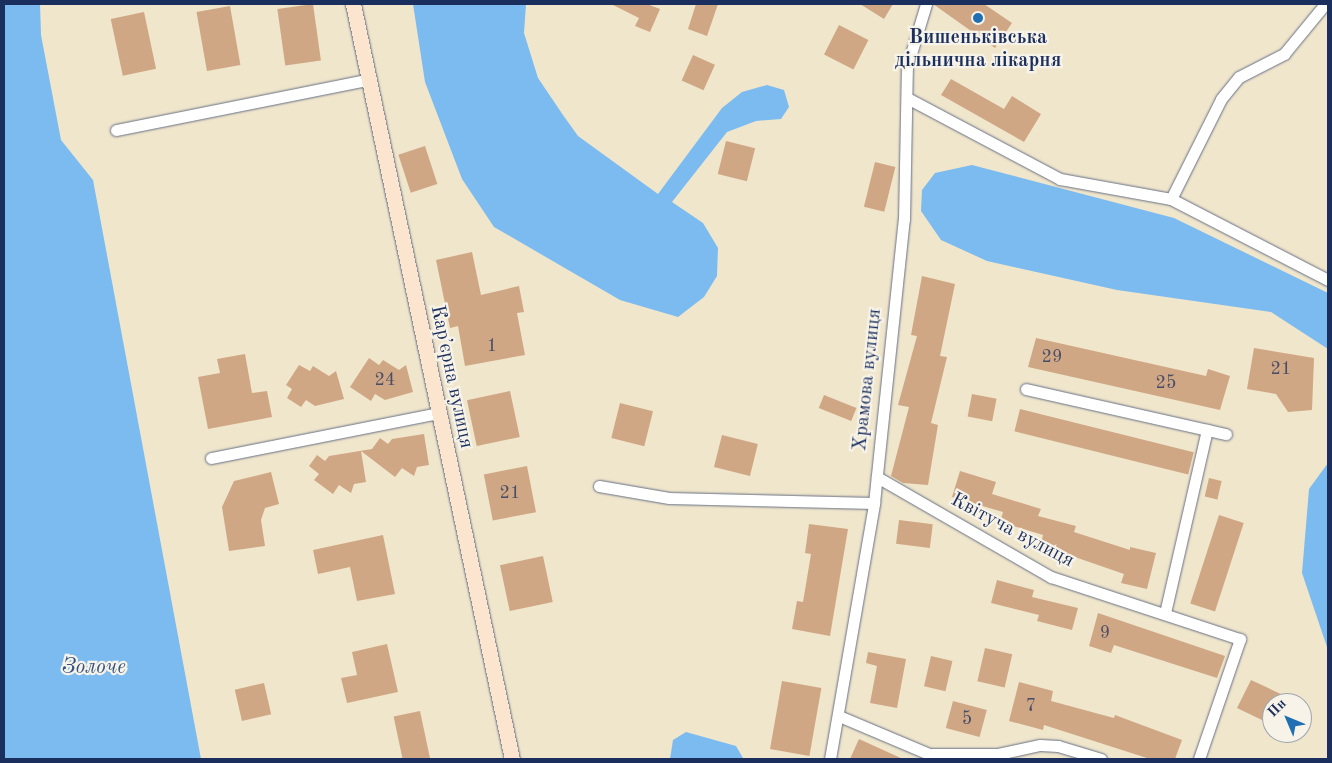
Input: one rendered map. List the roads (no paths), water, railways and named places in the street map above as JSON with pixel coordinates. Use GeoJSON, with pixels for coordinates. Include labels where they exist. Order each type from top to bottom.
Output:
{"type":"FeatureCollection","features":[{"type":"Feature","properties":{"kind":"street","name":"Карʼєрна вулиця"},"geometry":{"type":"LineString","coordinates":[[353,4],[367,80],[512,759]]}},
{"type":"Feature","properties":{"kind":"street","name":"Храмова вулиця"},"geometry":{"type":"LineString","coordinates":[[830,759],[839,716],[874,503],[904,219],[909,99],[907,67],[926,4]]}},
{"type":"Feature","properties":{"kind":"street"},"geometry":{"type":"LineString","coordinates":[[1171,199],[1221,99],[1239,77],[1284,54],[1325,4]]}},
{"type":"Feature","properties":{"kind":"street"},"geometry":{"type":"LineString","coordinates":[[116,130],[367,80]]}},
{"type":"Feature","properties":{"kind":"street"},"geometry":{"type":"LineString","coordinates":[[909,99],[1060,179],[1171,199],[1328,280]]}},
{"type":"Feature","properties":{"kind":"street"},"geometry":{"type":"LineString","coordinates":[[1026,389],[1226,434]]}},
{"type":"Feature","properties":{"kind":"street"},"geometry":{"type":"LineString","coordinates":[[211,458],[439,413]]}},
{"type":"Feature","properties":{"kind":"street"},"geometry":{"type":"LineString","coordinates":[[1165,613],[1207,430]]}},
{"type":"Feature","properties":{"kind":"street","name":"Квітуча вулиця"},"geometry":{"type":"LineString","coordinates":[[876,478],[1051,577],[1240,639],[1199,759]]}},
{"type":"Feature","properties":{"kind":"street"},"geometry":{"type":"LineString","coordinates":[[599,486],[669,498],[874,503]]}},
{"type":"Feature","properties":{"kind":"street"},"geometry":{"type":"LineString","coordinates":[[839,716],[929,754],[998,754],[1040,745],[1058,746],[1101,759]]}},
{"type":"Feature","properties":{"kind":"water","name":"Золоче"},"geometry":{"type":"Polygon","coordinates":[[[4,4],[40,4],[41,35],[61,140],[93,180],[201,759],[4,759],[4,4]]]}},
{"type":"Feature","properties":{"kind":"water"},"geometry":{"type":"Polygon","coordinates":[[[413,4],[526,4],[524,33],[538,78],[563,115],[578,136],[658,194],[722,108],[742,92],[767,85],[784,90],[789,107],[781,119],[756,121],[727,132],[672,202],[703,223],[718,248],[717,276],[704,297],[678,317],[620,300],[494,227],[462,179],[425,82],[413,4]]]}},
{"type":"Feature","properties":{"kind":"water"},"geometry":{"type":"Polygon","coordinates":[[[972,165],[1174,218],[1328,293],[1328,349],[1271,312],[1117,290],[987,261],[941,240],[921,211],[922,190],[935,173],[972,165]]]}},
{"type":"Feature","properties":{"kind":"water"},"geometry":{"type":"Polygon","coordinates":[[[1328,463],[1328,650],[1302,573],[1309,489],[1328,463]]]}},
{"type":"Feature","properties":{"kind":"water"},"geometry":{"type":"Polygon","coordinates":[[[686,732],[736,746],[743,758],[670,759],[673,740],[686,732]]]}},
{"type":"Feature","properties":{"kind":"place","name":"Вишеньківська дільнична лікарня"},"geometry":{"type":"Point","coordinates":[978,18]}}]}
